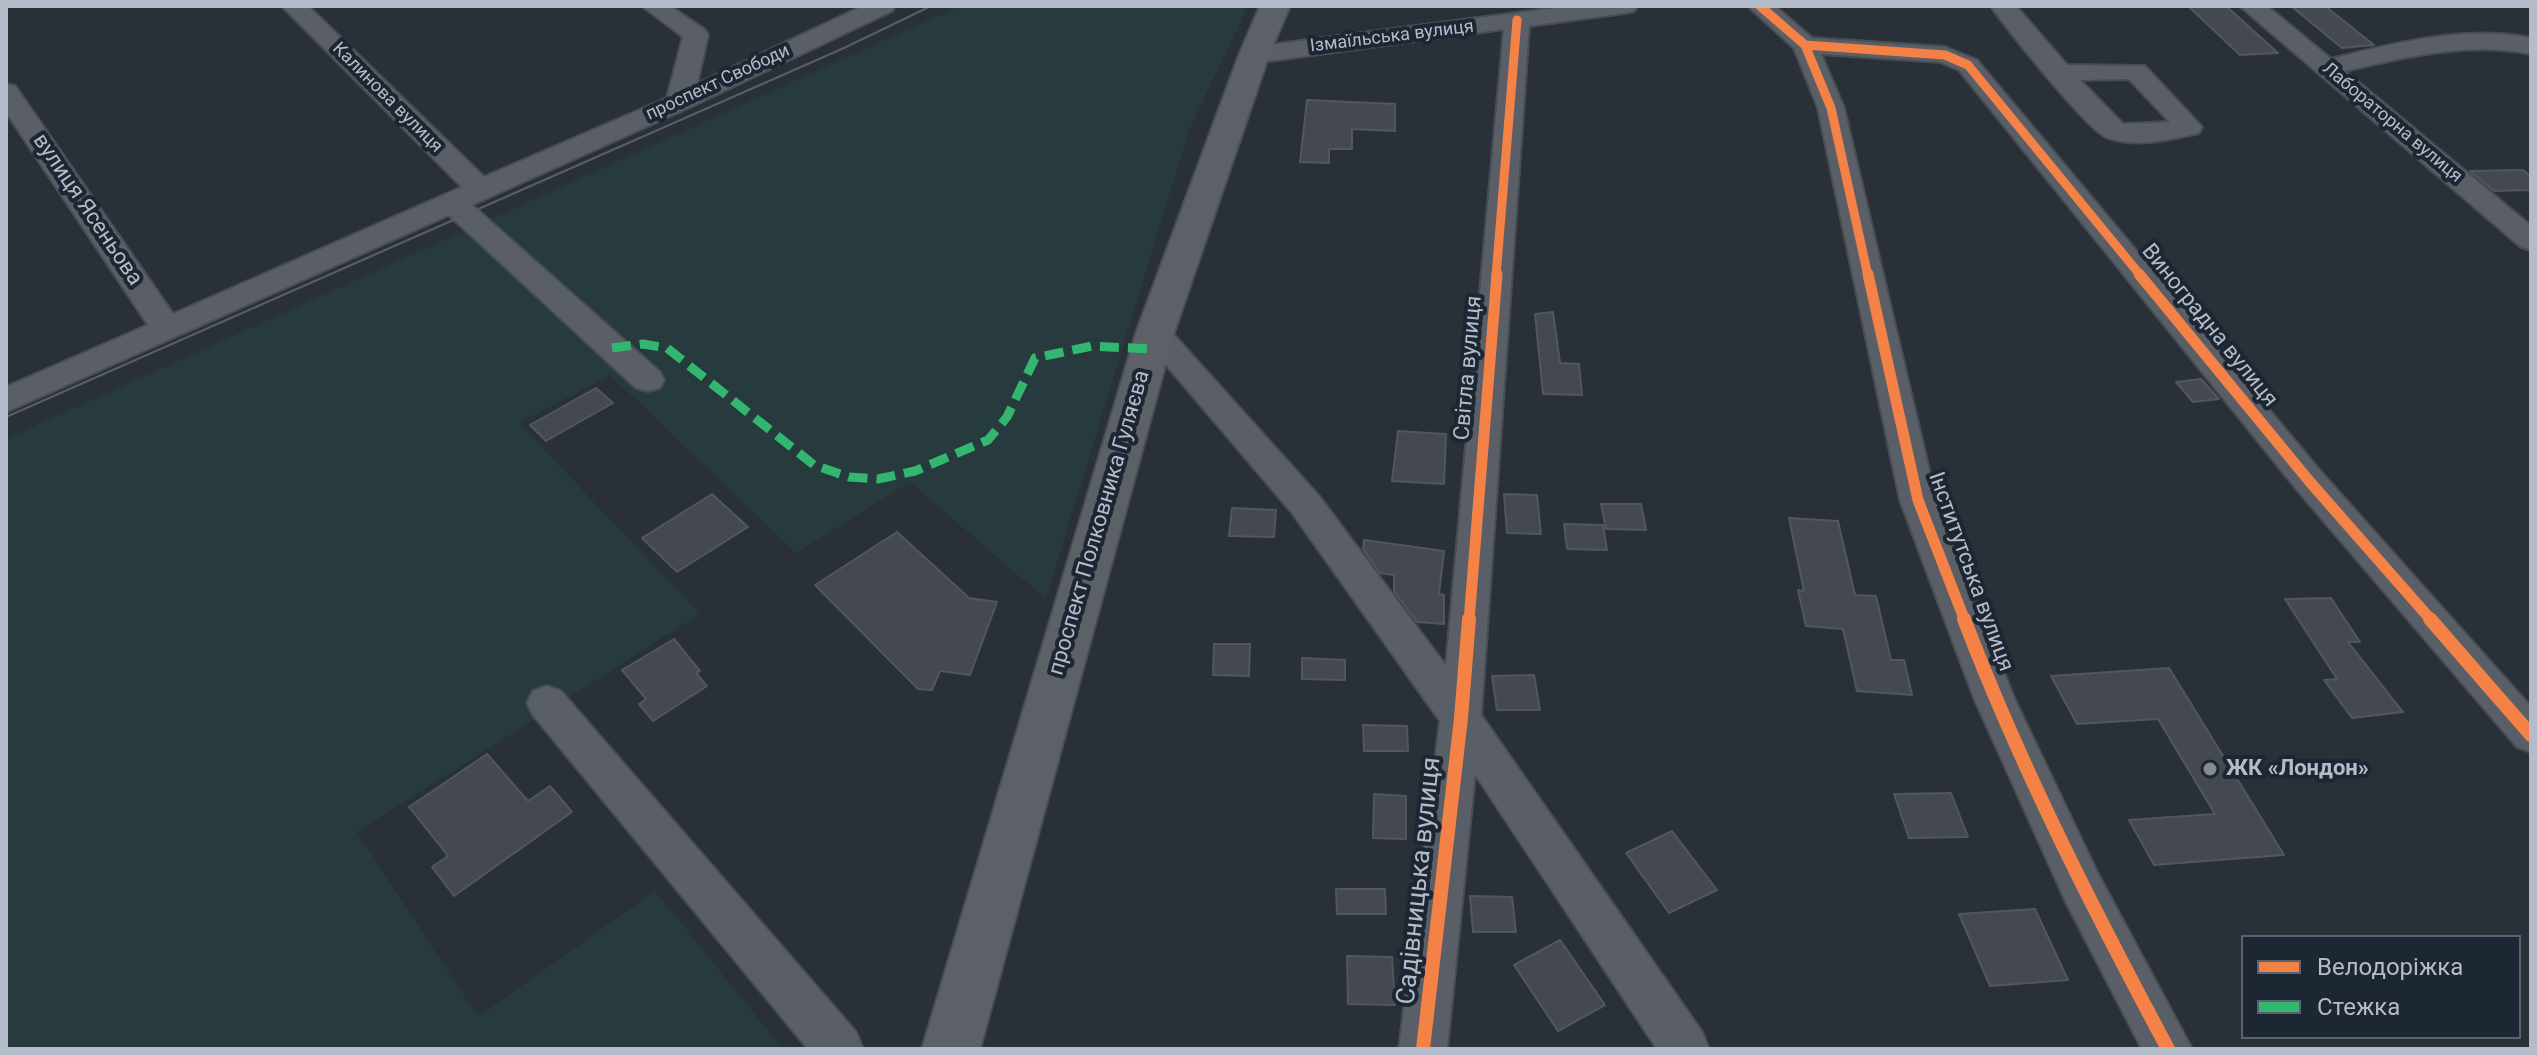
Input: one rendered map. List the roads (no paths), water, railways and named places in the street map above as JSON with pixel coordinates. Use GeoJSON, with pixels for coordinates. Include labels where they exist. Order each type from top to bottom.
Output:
{"type":"FeatureCollection","features":[{"type":"Feature","properties":{"kind":"main road","name":"проспект Полковника Гуляєва"},"geometry":{"type":"LineString","coordinates":[[951,1049],[1155,333],[1254,55],[1275,6]]}},
{"type":"Feature","properties":{"kind":"street","name":"Калинова вулиця"},"geometry":{"type":"LineString","coordinates":[[294,6],[480,189]]}},
{"type":"Feature","properties":{"kind":"street"},"geometry":{"type":"LineString","coordinates":[[654,6],[696,35],[679,102]]}},
{"type":"Feature","properties":{"kind":"street","name":"проспект Свободи"},"geometry":{"type":"LineString","coordinates":[[6,400],[679,102],[883,6]]}},
{"type":"Feature","properties":{"kind":"street","name":"Ізмаїльська вулиця"},"geometry":{"type":"LineString","coordinates":[[1254,55],[1481,16],[1517,20],[1625,6]]}},
{"type":"Feature","properties":{"kind":"street","name":"Інститутська вулиця"},"geometry":{"type":"LineString","coordinates":[[1760,6],[1805,45],[1831,108],[1918,500],[1994,698],[2082,888],[2168,1049]]}},
{"type":"Feature","properties":{"kind":"street"},"geometry":{"type":"LineString","coordinates":[[2003,6],[2062,73]]}},
{"type":"Feature","properties":{"kind":"street","name":"Лабораторна вулиця"},"geometry":{"type":"LineString","coordinates":[[2252,6],[2531,241]]}},
{"type":"Feature","properties":{"kind":"street","name":"Світла вулиця"},"geometry":{"type":"LineString","coordinates":[[1461,718],[1517,20]]}},
{"type":"Feature","properties":{"kind":"street"},"geometry":{"type":"LineString","coordinates":[[2326,68],[2355,60],[2436,47],[2507,40],[2531,46]]}},
{"type":"Feature","properties":{"kind":"street","name":"Виноградна вулиця"},"geometry":{"type":"LineString","coordinates":[[1805,45],[1945,55],[1968,65],[2310,482],[2531,735]]}},
{"type":"Feature","properties":{"kind":"street","name":"вулиця Ясеньова"},"geometry":{"type":"LineString","coordinates":[[6,92],[167,329]]}},
{"type":"Feature","properties":{"kind":"street"},"geometry":{"type":"LineString","coordinates":[[2484,201],[2531,206]]}},
{"type":"Feature","properties":{"kind":"street"},"geometry":{"type":"LineString","coordinates":[[452,202],[648,380]]}},
{"type":"Feature","properties":{"kind":"street"},"geometry":{"type":"LineString","coordinates":[[1155,333],[1306,505],[1461,718],[1685,1049]]}},
{"type":"Feature","properties":{"kind":"street"},"geometry":{"type":"LineString","coordinates":[[547,703],[839,1049]]}},
{"type":"Feature","properties":{"kind":"street","name":"Садівницька вулиця"},"geometry":{"type":"LineString","coordinates":[[1423,1049],[1461,718]]}},
{"type":"Feature","properties":{"kind":"tram line"},"geometry":{"type":"LineString","coordinates":[[6,417],[844,48],[931,6]]}},
{"type":"Feature","properties":{"kind":"place","name":"ЖК «Лондон»"},"geometry":{"type":"Point","coordinates":[2210,769]}}]}
